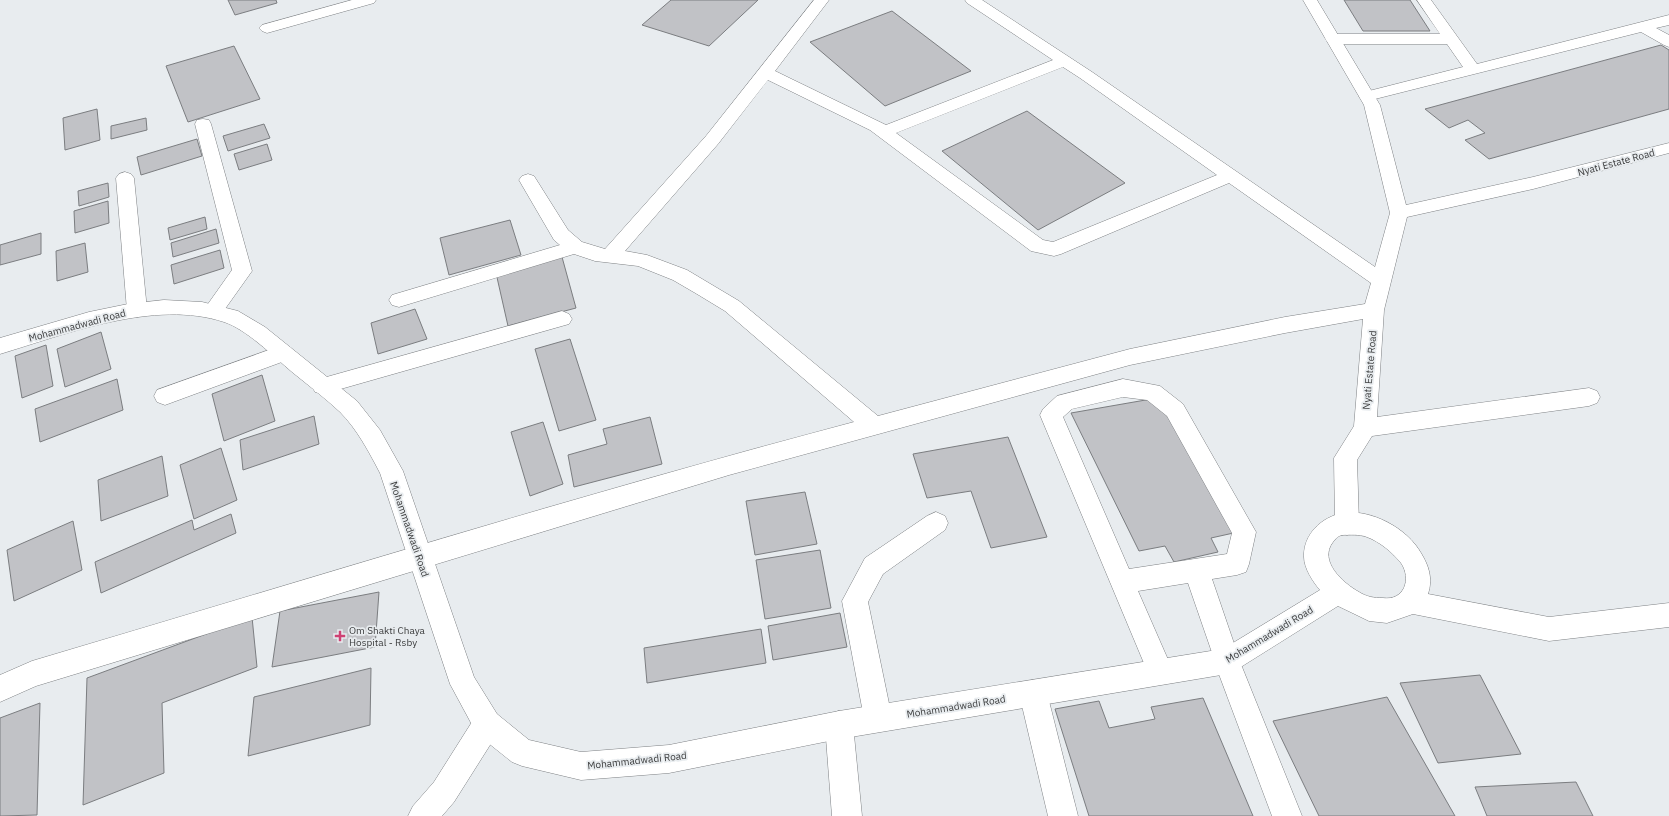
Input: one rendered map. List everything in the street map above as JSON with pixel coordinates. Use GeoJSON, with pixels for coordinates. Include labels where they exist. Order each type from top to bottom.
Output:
{"type":"FeatureCollection","features":[{"type":"Feature","properties":{"kind":"street"},"geometry":{"type":"LineString","coordinates":[[267,28],[369,0]]}},
{"type":"Feature","properties":{"kind":"street"},"geometry":{"type":"LineString","coordinates":[[610,256],[712,140],[822,0]]}},
{"type":"Feature","properties":{"kind":"street"},"geometry":{"type":"LineString","coordinates":[[972,0],[1065,61],[1382,281]]}},
{"type":"Feature","properties":{"kind":"street","name":"Nyati Estate Road"},"geometry":{"type":"LineString","coordinates":[[1310,0],[1372,104],[1399,213],[1374,310],[1364,428],[1345,458],[1347,524]]}},
{"type":"Feature","properties":{"kind":"street"},"geometry":{"type":"LineString","coordinates":[[1424,0],[1473,70]]}},
{"type":"Feature","properties":{"kind":"street"},"geometry":{"type":"LineString","coordinates":[[1368,96],[1669,20]]}},
{"type":"Feature","properties":{"kind":"street"},"geometry":{"type":"LineString","coordinates":[[1643,26],[1669,42]]}},
{"type":"Feature","properties":{"kind":"street"},"geometry":{"type":"LineString","coordinates":[[1333,39],[1451,39]]}},
{"type":"Feature","properties":{"kind":"street"},"geometry":{"type":"LineString","coordinates":[[884,132],[1065,61]]}},
{"type":"Feature","properties":{"kind":"street"},"geometry":{"type":"LineString","coordinates":[[765,72],[876,126],[1038,246],[1054,249],[1231,176]]}},
{"type":"Feature","properties":{"kind":"street"},"geometry":{"type":"LineString","coordinates":[[202,124],[242,271],[213,311]]}},
{"type":"Feature","properties":{"kind":"street","name":"Nyati Estate Road"},"geometry":{"type":"LineString","coordinates":[[1399,213],[1533,183],[1669,148]]}},
{"type":"Feature","properties":{"kind":"street"},"geometry":{"type":"LineString","coordinates":[[125,178],[137,310]]}},
{"type":"Feature","properties":{"kind":"street"},"geometry":{"type":"LineString","coordinates":[[528,180],[561,235],[575,247],[595,254],[640,260],[680,275],[732,306],[874,426]]}},
{"type":"Feature","properties":{"kind":"street"},"geometry":{"type":"LineString","coordinates":[[399,300],[575,247]]}},
{"type":"Feature","properties":{"kind":"street","name":"Mohammadwadi Road"},"geometry":{"type":"LineString","coordinates":[[0,346],[89,320],[164,306],[213,311],[230,316],[258,332],[349,407],[372,437],[391,471],[463,684],[487,724],[522,752],[581,766],[669,759],[878,718],[1227,661],[1337,593]]}},
{"type":"Feature","properties":{"kind":"street"},"geometry":{"type":"LineString","coordinates":[[0,688],[32,674],[728,465],[1130,357],[1285,325],[1374,310]]}},
{"type":"Feature","properties":{"kind":"street"},"geometry":{"type":"LineString","coordinates":[[323,386],[562,319]]}},
{"type":"Feature","properties":{"kind":"street"},"geometry":{"type":"LineString","coordinates":[[165,396],[283,353]]}},
{"type":"Feature","properties":{"kind":"street"},"geometry":{"type":"LineString","coordinates":[[1121,582],[1237,564],[1244,532],[1176,410],[1152,392],[1123,388],[1065,402],[1051,415],[1121,582],[1160,671]]}},
{"type":"Feature","properties":{"kind":"street"},"geometry":{"type":"LineString","coordinates":[[1364,428],[1589,397]]}},
{"type":"Feature","properties":{"kind":"street"},"geometry":{"type":"LineString","coordinates":[[878,718],[855,601],[874,566],[936,523]]}},
{"type":"Feature","properties":{"kind":"street"},"geometry":{"type":"LineString","coordinates":[[1342,524],[1358,524],[1376,529],[1392,538],[1406,550],[1415,565],[1419,579],[1418,592],[1411,602],[1400,609],[1385,612],[1369,609],[1353,603],[1337,593],[1326,580],[1318,565],[1316,551],[1319,538],[1329,529],[1342,524]]}},
{"type":"Feature","properties":{"kind":"street"},"geometry":{"type":"LineString","coordinates":[[1196,570],[1227,661],[1287,816]]}},
{"type":"Feature","properties":{"kind":"street"},"geometry":{"type":"LineString","coordinates":[[1411,602],[1549,629],[1669,615]]}},
{"type":"Feature","properties":{"kind":"street"},"geometry":{"type":"LineString","coordinates":[[1033,693],[1063,816]]}},
{"type":"Feature","properties":{"kind":"street"},"geometry":{"type":"LineString","coordinates":[[423,816],[444,792],[487,724]]}},
{"type":"Feature","properties":{"kind":"street"},"geometry":{"type":"LineString","coordinates":[[839,725],[847,816]]}},
{"type":"Feature","properties":{"kind":"building"},"geometry":{"type":"Polygon","coordinates":[[[228,0],[276,0],[277,3],[235,15],[228,0]]]}},
{"type":"Feature","properties":{"kind":"building"},"geometry":{"type":"Polygon","coordinates":[[[671,0],[758,0],[709,46],[642,25],[671,0]]]}},
{"type":"Feature","properties":{"kind":"building"},"geometry":{"type":"Polygon","coordinates":[[[1344,0],[1410,0],[1430,31],[1363,31],[1344,0]]]}},
{"type":"Feature","properties":{"kind":"building"},"geometry":{"type":"Polygon","coordinates":[[[892,11],[971,71],[885,106],[810,42],[892,11]]]}},
{"type":"Feature","properties":{"kind":"building"},"geometry":{"type":"Polygon","coordinates":[[[1661,45],[1669,50],[1669,109],[1489,159],[1465,140],[1485,133],[1468,120],[1449,128],[1425,109],[1661,45]]]}},
{"type":"Feature","properties":{"kind":"building"},"geometry":{"type":"Polygon","coordinates":[[[234,46],[260,99],[188,122],[166,66],[234,46]]]}},
{"type":"Feature","properties":{"kind":"building"},"geometry":{"type":"Polygon","coordinates":[[[97,109],[100,140],[65,150],[63,118],[97,109]]]}},
{"type":"Feature","properties":{"kind":"building"},"geometry":{"type":"Polygon","coordinates":[[[1027,111],[1125,183],[1038,230],[942,151],[1027,111]]]}},
{"type":"Feature","properties":{"kind":"building"},"geometry":{"type":"Polygon","coordinates":[[[146,118],[147,130],[111,139],[111,126],[146,118]]]}},
{"type":"Feature","properties":{"kind":"building"},"geometry":{"type":"Polygon","coordinates":[[[264,124],[270,138],[228,151],[223,136],[264,124]]]}},
{"type":"Feature","properties":{"kind":"building"},"geometry":{"type":"Polygon","coordinates":[[[197,139],[202,156],[141,175],[137,157],[197,139]]]}},
{"type":"Feature","properties":{"kind":"building"},"geometry":{"type":"Polygon","coordinates":[[[267,144],[272,160],[239,170],[234,154],[267,144]]]}},
{"type":"Feature","properties":{"kind":"building"},"geometry":{"type":"Polygon","coordinates":[[[108,183],[109,197],[79,206],[78,191],[108,183]]]}},
{"type":"Feature","properties":{"kind":"building"},"geometry":{"type":"Polygon","coordinates":[[[108,201],[109,223],[75,233],[74,211],[108,201]]]}},
{"type":"Feature","properties":{"kind":"building"},"geometry":{"type":"Polygon","coordinates":[[[205,217],[207,229],[170,240],[168,228],[205,217]]]}},
{"type":"Feature","properties":{"kind":"building"},"geometry":{"type":"Polygon","coordinates":[[[510,220],[521,255],[449,275],[440,238],[510,220]]]}},
{"type":"Feature","properties":{"kind":"building"},"geometry":{"type":"Polygon","coordinates":[[[216,229],[219,243],[173,257],[171,243],[216,229]]]}},
{"type":"Feature","properties":{"kind":"building"},"geometry":{"type":"Polygon","coordinates":[[[41,233],[41,254],[0,265],[0,245],[41,233]]]}},
{"type":"Feature","properties":{"kind":"building"},"geometry":{"type":"Polygon","coordinates":[[[85,243],[88,272],[57,281],[56,251],[85,243]]]}},
{"type":"Feature","properties":{"kind":"building"},"geometry":{"type":"Polygon","coordinates":[[[220,250],[224,268],[174,284],[171,265],[220,250]]]}},
{"type":"Feature","properties":{"kind":"building"},"geometry":{"type":"Polygon","coordinates":[[[562,257],[576,308],[508,326],[496,273],[562,257]]]}},
{"type":"Feature","properties":{"kind":"building"},"geometry":{"type":"Polygon","coordinates":[[[415,309],[427,339],[378,354],[371,323],[415,309]]]}},
{"type":"Feature","properties":{"kind":"building"},"geometry":{"type":"Polygon","coordinates":[[[101,332],[111,369],[65,387],[57,349],[101,332]]]}},
{"type":"Feature","properties":{"kind":"building"},"geometry":{"type":"Polygon","coordinates":[[[570,339],[596,420],[559,431],[535,349],[570,339]]]}},
{"type":"Feature","properties":{"kind":"building"},"geometry":{"type":"Polygon","coordinates":[[[46,345],[53,386],[22,398],[15,356],[46,345]]]}},
{"type":"Feature","properties":{"kind":"building"},"geometry":{"type":"Polygon","coordinates":[[[262,375],[275,421],[224,441],[212,394],[262,375]]]}},
{"type":"Feature","properties":{"kind":"building"},"geometry":{"type":"Polygon","coordinates":[[[117,379],[123,410],[40,442],[35,409],[117,379]]]}},
{"type":"Feature","properties":{"kind":"building"},"geometry":{"type":"Polygon","coordinates":[[[1157,398],[1238,532],[1211,538],[1218,552],[1174,562],[1165,546],[1139,551],[1071,413],[1157,398]]]}},
{"type":"Feature","properties":{"kind":"building"},"geometry":{"type":"Polygon","coordinates":[[[314,416],[319,444],[243,470],[240,440],[314,416]]]}},
{"type":"Feature","properties":{"kind":"building"},"geometry":{"type":"Polygon","coordinates":[[[650,417],[662,464],[574,487],[568,455],[607,444],[603,429],[650,417]]]}},
{"type":"Feature","properties":{"kind":"building"},"geometry":{"type":"Polygon","coordinates":[[[543,422],[563,484],[530,496],[511,432],[543,422]]]}},
{"type":"Feature","properties":{"kind":"building"},"geometry":{"type":"Polygon","coordinates":[[[1008,437],[1047,537],[991,548],[971,491],[927,498],[913,454],[1008,437]]]}},
{"type":"Feature","properties":{"kind":"building"},"geometry":{"type":"Polygon","coordinates":[[[221,448],[237,500],[194,519],[180,465],[221,448]]]}},
{"type":"Feature","properties":{"kind":"building"},"geometry":{"type":"Polygon","coordinates":[[[162,456],[168,496],[101,521],[98,480],[162,456]]]}},
{"type":"Feature","properties":{"kind":"building"},"geometry":{"type":"Polygon","coordinates":[[[805,492],[817,544],[755,555],[746,501],[805,492]]]}},
{"type":"Feature","properties":{"kind":"building"},"geometry":{"type":"Polygon","coordinates":[[[231,514],[236,533],[101,593],[95,562],[192,520],[194,530],[231,514]]]}},
{"type":"Feature","properties":{"kind":"building"},"geometry":{"type":"Polygon","coordinates":[[[73,521],[82,570],[14,601],[7,550],[73,521]]]}},
{"type":"Feature","properties":{"kind":"building"},"geometry":{"type":"Polygon","coordinates":[[[820,550],[831,608],[765,619],[756,560],[820,550]]]}},
{"type":"Feature","properties":{"kind":"building"},"geometry":{"type":"Polygon","coordinates":[[[379,592],[375,647],[272,667],[280,611],[379,592]]]}},
{"type":"Feature","properties":{"kind":"building"},"geometry":{"type":"Polygon","coordinates":[[[840,613],[847,647],[773,660],[768,626],[840,613]]]}},
{"type":"Feature","properties":{"kind":"building"},"geometry":{"type":"Polygon","coordinates":[[[252,617],[257,667],[162,703],[164,773],[83,805],[87,678],[252,617]]]}},
{"type":"Feature","properties":{"kind":"building"},"geometry":{"type":"Polygon","coordinates":[[[761,629],[766,663],[647,683],[644,648],[761,629]]]}},
{"type":"Feature","properties":{"kind":"building"},"geometry":{"type":"Polygon","coordinates":[[[371,668],[370,725],[248,756],[254,697],[371,668]]]}},
{"type":"Feature","properties":{"kind":"building"},"geometry":{"type":"Polygon","coordinates":[[[1480,675],[1521,754],[1438,763],[1400,683],[1480,675]]]}},
{"type":"Feature","properties":{"kind":"building"},"geometry":{"type":"Polygon","coordinates":[[[1387,697],[1455,816],[1319,816],[1273,721],[1387,697]]]}},
{"type":"Feature","properties":{"kind":"building"},"geometry":{"type":"Polygon","coordinates":[[[1203,698],[1253,816],[1089,816],[1055,709],[1099,701],[1109,728],[1155,719],[1151,707],[1203,698]]]}},
{"type":"Feature","properties":{"kind":"building"},"geometry":{"type":"Polygon","coordinates":[[[40,703],[37,815],[0,816],[0,718],[40,703]]]}},
{"type":"Feature","properties":{"kind":"building"},"geometry":{"type":"Polygon","coordinates":[[[1576,782],[1593,816],[1487,816],[1475,787],[1576,782]]]}},
{"type":"Feature","properties":{"kind":"place","name":"Om Shakti Chaya Hospital - Rsby"},"geometry":{"type":"Point","coordinates":[340,636]}}]}
